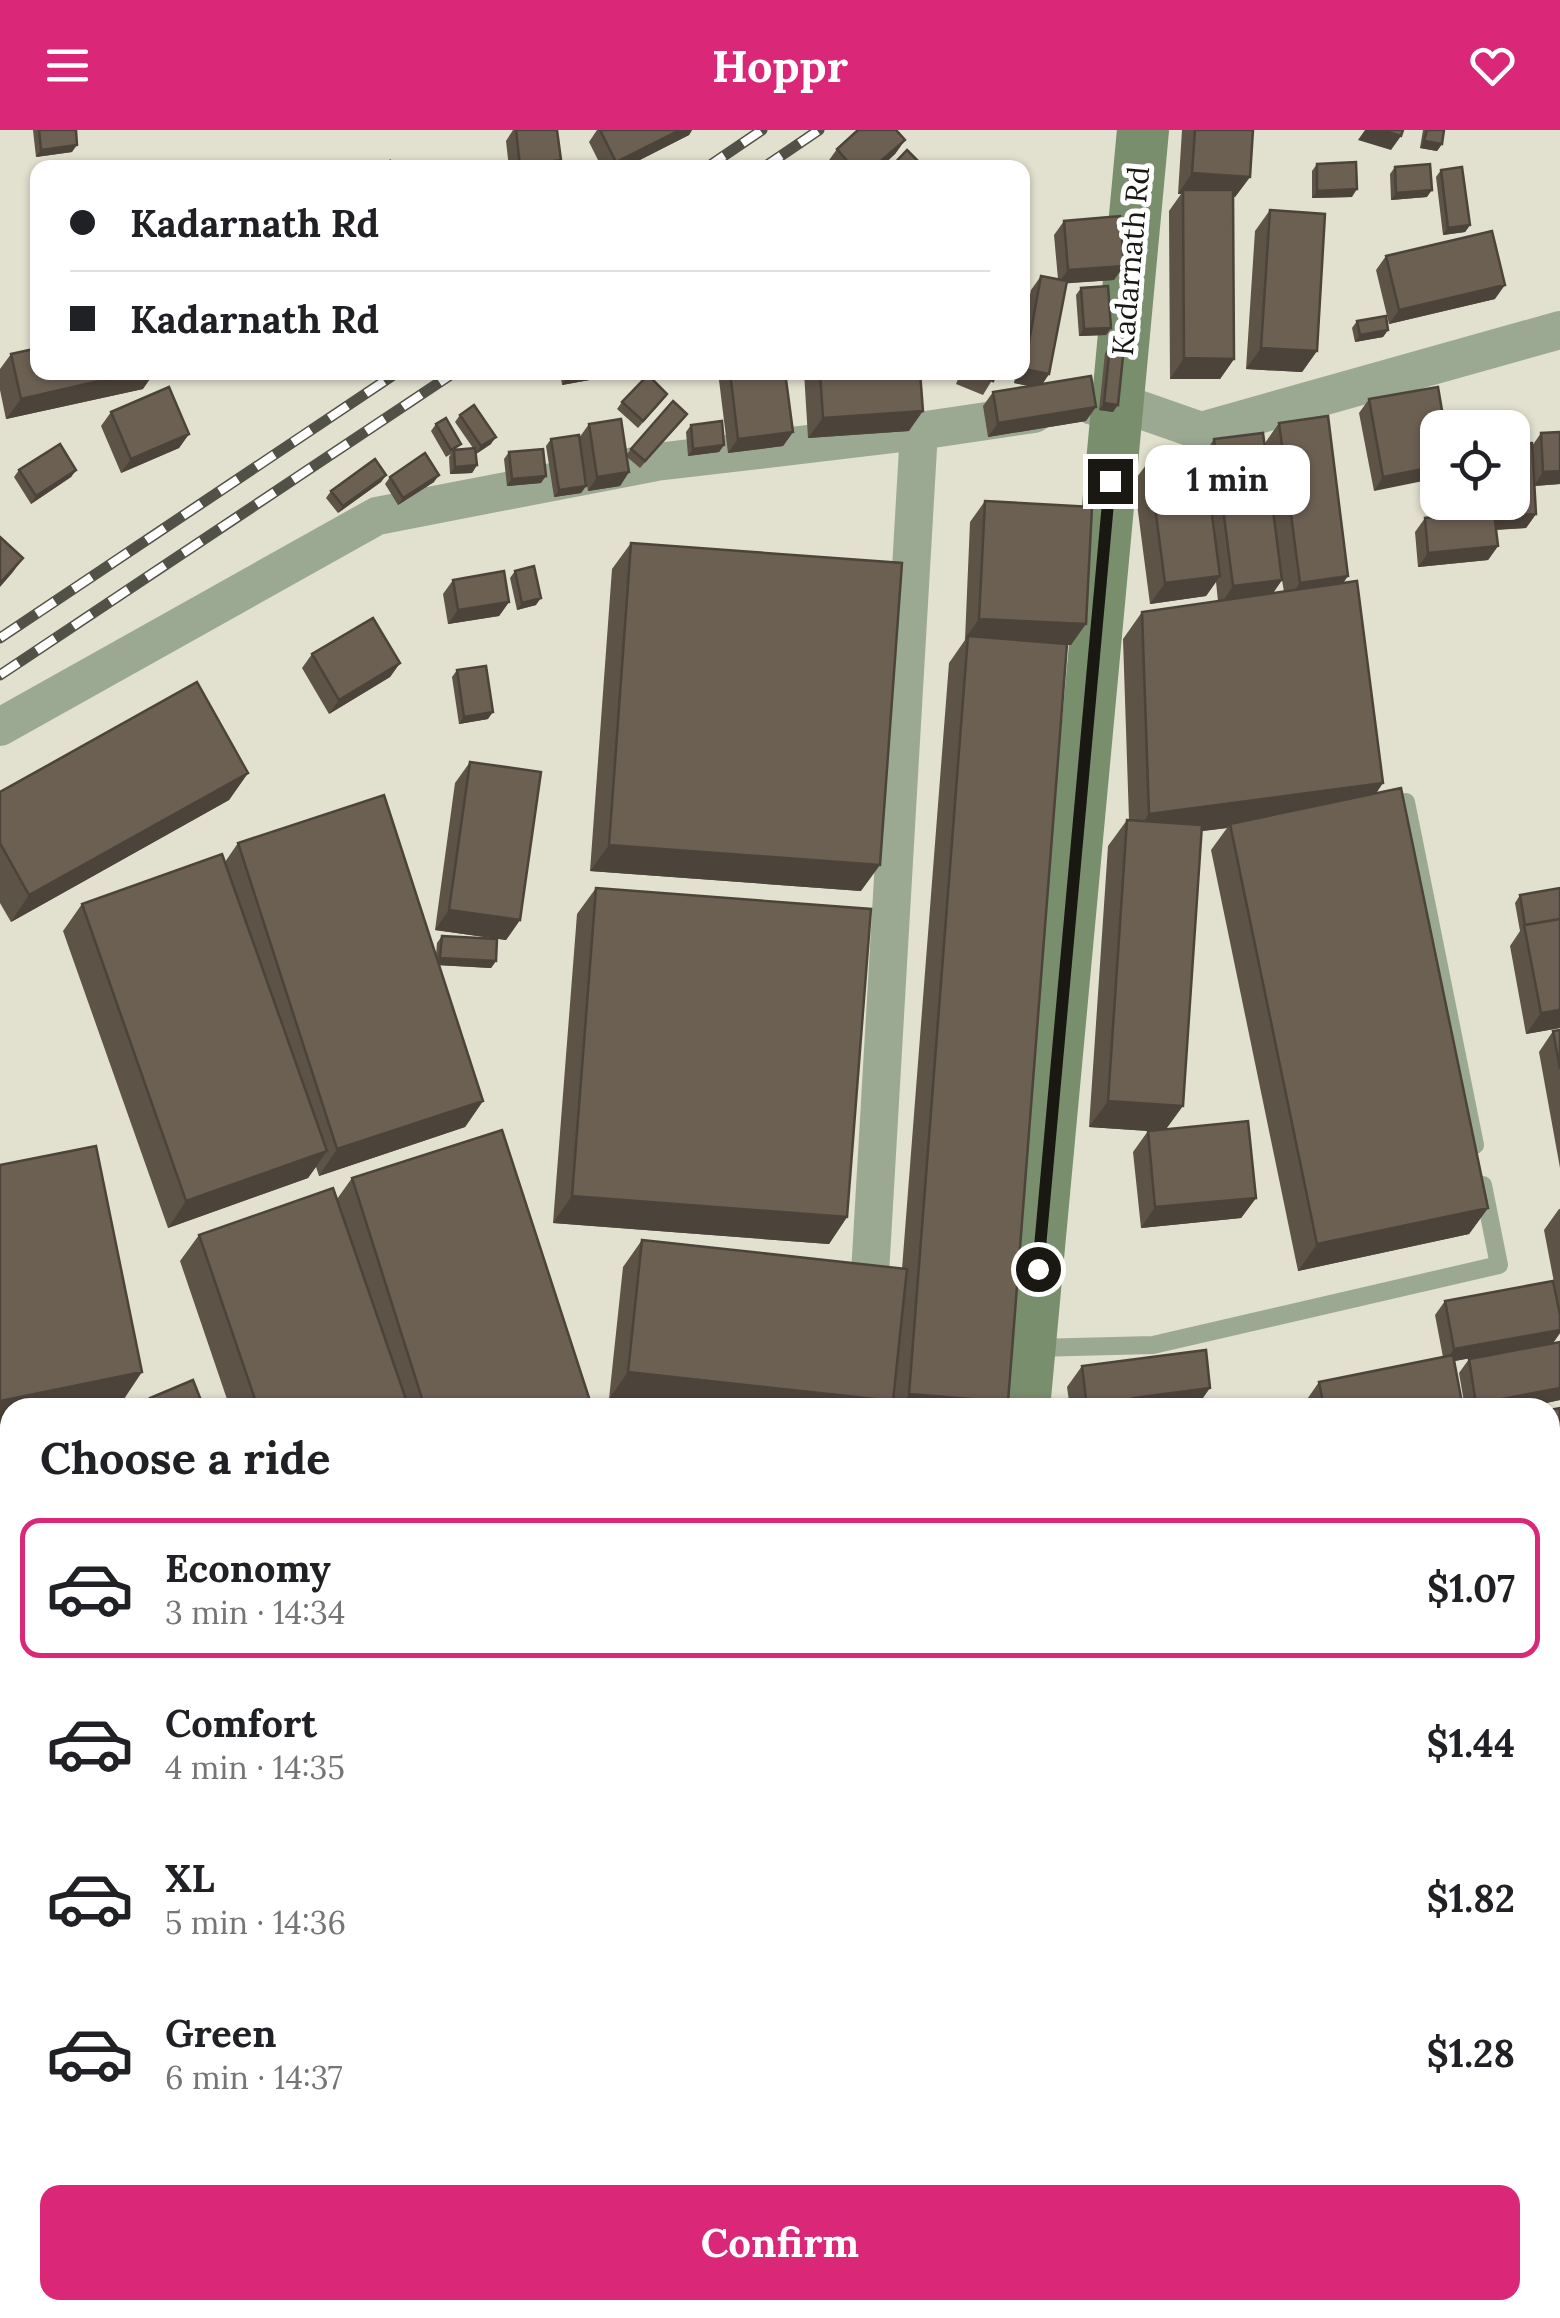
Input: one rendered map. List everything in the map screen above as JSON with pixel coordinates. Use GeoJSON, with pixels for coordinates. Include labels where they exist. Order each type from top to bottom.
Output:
{"type":"FeatureCollection","features":[{"type":"Feature","properties":{"kind":"main road","name":"Kadarnath Rd"},"geometry":{"type":"LineString","coordinates":[[1025,1398],[1143,130]]}},
{"type":"Feature","properties":{"kind":"street"},"geometry":{"type":"LineString","coordinates":[[0,727],[377,516],[656,462],[1118,402],[1201,432],[1560,330]]}},
{"type":"Feature","properties":{"kind":"street"},"geometry":{"type":"LineString","coordinates":[[870,1274],[918,430]]}},
{"type":"Feature","properties":{"kind":"lane"},"geometry":{"type":"LineString","coordinates":[[1031,1348],[1153,1344],[1499,1265],[1406,802]]}},
{"type":"Feature","properties":{"kind":"building"},"geometry":{"type":"Polygon","coordinates":[[[39,130],[76,130],[77,145],[41,150],[39,130]]]}},
{"type":"Feature","properties":{"kind":"building"},"geometry":{"type":"Polygon","coordinates":[[[516,130],[557,130],[561,160],[519,160],[516,130]]]}},
{"type":"Feature","properties":{"kind":"building"},"geometry":{"type":"Polygon","coordinates":[[[600,130],[680,130],[620,160],[615,160],[600,130]]]}},
{"type":"Feature","properties":{"kind":"building"},"geometry":{"type":"Polygon","coordinates":[[[858,130],[896,130],[905,140],[882,160],[846,160],[837,149],[858,130]]]}},
{"type":"Feature","properties":{"kind":"building"},"geometry":{"type":"Polygon","coordinates":[[[1195,130],[1253,130],[1250,177],[1192,173],[1195,130]]]}},
{"type":"Feature","properties":{"kind":"building"},"geometry":{"type":"Polygon","coordinates":[[[1381,130],[1403,130],[1401,136],[1381,130]]]}},
{"type":"Feature","properties":{"kind":"building"},"geometry":{"type":"Polygon","coordinates":[[[1427,130],[1444,130],[1442,144],[1424,141],[1427,130]]]}},
{"type":"Feature","properties":{"kind":"building"},"geometry":{"type":"Polygon","coordinates":[[[907,150],[917,160],[898,160],[907,150]]]}},
{"type":"Feature","properties":{"kind":"building"},"geometry":{"type":"Polygon","coordinates":[[[1356,162],[1357,189],[1317,191],[1317,164],[1356,162]]]}},
{"type":"Feature","properties":{"kind":"building"},"geometry":{"type":"Polygon","coordinates":[[[1430,164],[1432,190],[1396,193],[1395,167],[1430,164]]]}},
{"type":"Feature","properties":{"kind":"building"},"geometry":{"type":"Polygon","coordinates":[[[1462,167],[1470,225],[1448,228],[1441,170],[1462,167]]]}},
{"type":"Feature","properties":{"kind":"building"},"geometry":{"type":"Polygon","coordinates":[[[1183,190],[1233,190],[1234,359],[1184,358],[1183,190]]]}},
{"type":"Feature","properties":{"kind":"building"},"geometry":{"type":"Polygon","coordinates":[[[1270,210],[1325,214],[1317,351],[1261,348],[1270,210]]]}},
{"type":"Feature","properties":{"kind":"building"},"geometry":{"type":"Polygon","coordinates":[[[1120,216],[1124,266],[1068,270],[1064,221],[1120,216]]]}},
{"type":"Feature","properties":{"kind":"building"},"geometry":{"type":"Polygon","coordinates":[[[1492,231],[1505,285],[1399,310],[1386,256],[1492,231]]]}},
{"type":"Feature","properties":{"kind":"building"},"geometry":{"type":"Polygon","coordinates":[[[1041,276],[1067,281],[1049,374],[1030,370],[1030,336],[1041,276]]]}},
{"type":"Feature","properties":{"kind":"building"},"geometry":{"type":"Polygon","coordinates":[[[1108,286],[1111,328],[1084,329],[1081,288],[1108,286]]]}},
{"type":"Feature","properties":{"kind":"building"},"geometry":{"type":"Polygon","coordinates":[[[1386,316],[1388,330],[1360,335],[1357,321],[1386,316]]]}},
{"type":"Feature","properties":{"kind":"building"},"geometry":{"type":"Polygon","coordinates":[[[1110,346],[1124,347],[1118,405],[1104,403],[1110,346]]]}},
{"type":"Feature","properties":{"kind":"building"},"geometry":{"type":"Polygon","coordinates":[[[30,350],[30,380],[103,380],[21,399],[11,354],[30,350]]]}},
{"type":"Feature","properties":{"kind":"building"},"geometry":{"type":"Polygon","coordinates":[[[1091,376],[1096,407],[998,423],[993,392],[1091,376]]]}},
{"type":"Feature","properties":{"kind":"building"},"geometry":{"type":"Polygon","coordinates":[[[643,380],[653,380],[667,394],[643,421],[622,402],[643,380]]]}},
{"type":"Feature","properties":{"kind":"building"},"geometry":{"type":"Polygon","coordinates":[[[731,380],[786,380],[793,432],[738,439],[731,380]]]}},
{"type":"Feature","properties":{"kind":"building"},"geometry":{"type":"Polygon","coordinates":[[[821,380],[921,380],[923,411],[823,418],[821,380]]]}},
{"type":"Feature","properties":{"kind":"building"},"geometry":{"type":"Polygon","coordinates":[[[169,387],[189,434],[131,459],[111,412],[169,387]]]}},
{"type":"Feature","properties":{"kind":"building"},"geometry":{"type":"Polygon","coordinates":[[[1438,387],[1442,410],[1420,410],[1420,470],[1383,477],[1369,399],[1438,387]]]}},
{"type":"Feature","properties":{"kind":"building"},"geometry":{"type":"Polygon","coordinates":[[[673,401],[687,414],[645,461],[631,449],[673,401]]]}},
{"type":"Feature","properties":{"kind":"building"},"geometry":{"type":"Polygon","coordinates":[[[474,405],[496,437],[481,446],[460,415],[474,405]]]}},
{"type":"Feature","properties":{"kind":"building"},"geometry":{"type":"Polygon","coordinates":[[[1328,416],[1348,576],[1300,583],[1279,423],[1328,416]]]}},
{"type":"Feature","properties":{"kind":"building"},"geometry":{"type":"Polygon","coordinates":[[[446,418],[461,444],[451,450],[436,424],[446,418]]]}},
{"type":"Feature","properties":{"kind":"building"},"geometry":{"type":"Polygon","coordinates":[[[621,419],[629,472],[597,477],[589,424],[621,419]]]}},
{"type":"Feature","properties":{"kind":"building"},"geometry":{"type":"Polygon","coordinates":[[[722,421],[724,445],[693,449],[691,425],[722,421]]]}},
{"type":"Feature","properties":{"kind":"building"},"geometry":{"type":"Polygon","coordinates":[[[1560,432],[1560,471],[1543,472],[1541,433],[1560,432]]]}},
{"type":"Feature","properties":{"kind":"building"},"geometry":{"type":"Polygon","coordinates":[[[1263,433],[1282,580],[1233,586],[1214,439],[1263,433]]]}},
{"type":"Feature","properties":{"kind":"building"},"geometry":{"type":"Polygon","coordinates":[[[579,435],[586,486],[559,490],[551,439],[579,435]]]}},
{"type":"Feature","properties":{"kind":"building"},"geometry":{"type":"Polygon","coordinates":[[[1530,443],[1536,514],[1530,514],[1530,443]]]}},
{"type":"Feature","properties":{"kind":"building"},"geometry":{"type":"Polygon","coordinates":[[[60,444],[76,470],[36,496],[19,470],[60,444]]]}},
{"type":"Feature","properties":{"kind":"building"},"geometry":{"type":"Polygon","coordinates":[[[475,448],[477,465],[455,467],[454,450],[475,448]]]}},
{"type":"Feature","properties":{"kind":"building"},"geometry":{"type":"Polygon","coordinates":[[[543,449],[546,476],[512,479],[509,452],[543,449]]]}},
{"type":"Feature","properties":{"kind":"building"},"geometry":{"type":"Polygon","coordinates":[[[425,453],[439,475],[403,498],[390,477],[425,453]]]}},
{"type":"Feature","properties":{"kind":"building"},"geometry":{"type":"Polygon","coordinates":[[[1204,454],[1220,576],[1165,583],[1149,461],[1204,454]]]}},
{"type":"Feature","properties":{"kind":"building"},"geometry":{"type":"Polygon","coordinates":[[[375,459],[386,475],[343,506],[331,491],[375,459]]]}},
{"type":"Feature","properties":{"kind":"building"},"geometry":{"type":"Polygon","coordinates":[[[985,501],[1092,507],[1086,624],[979,619],[985,501]]]}},
{"type":"Feature","properties":{"kind":"building"},"geometry":{"type":"Polygon","coordinates":[[[1425,520],[1495,520],[1498,546],[1428,553],[1425,520]]]}},
{"type":"Feature","properties":{"kind":"building"},"geometry":{"type":"Polygon","coordinates":[[[0,537],[23,558],[0,583],[0,537]]]}},
{"type":"Feature","properties":{"kind":"building"},"geometry":{"type":"Polygon","coordinates":[[[631,543],[902,563],[880,865],[609,845],[631,543]]]}},
{"type":"Feature","properties":{"kind":"building"},"geometry":{"type":"Polygon","coordinates":[[[534,566],[541,598],[522,603],[515,571],[534,566]]]}},
{"type":"Feature","properties":{"kind":"building"},"geometry":{"type":"Polygon","coordinates":[[[504,571],[509,602],[458,610],[453,580],[504,571]]]}},
{"type":"Feature","properties":{"kind":"building"},"geometry":{"type":"Polygon","coordinates":[[[1357,581],[1383,783],[1149,814],[1142,612],[1357,581]]]}},
{"type":"Feature","properties":{"kind":"building"},"geometry":{"type":"Polygon","coordinates":[[[373,618],[400,663],[339,700],[312,654],[373,618]]]}},
{"type":"Feature","properties":{"kind":"building"},"geometry":{"type":"Polygon","coordinates":[[[968,636],[1067,644],[1008,1398],[909,1394],[968,636]]]}},
{"type":"Feature","properties":{"kind":"building"},"geometry":{"type":"Polygon","coordinates":[[[486,666],[493,712],[464,717],[457,670],[486,666]]]}},
{"type":"Feature","properties":{"kind":"building"},"geometry":{"type":"Polygon","coordinates":[[[197,682],[248,773],[29,895],[0,843],[0,792],[197,682]]]}},
{"type":"Feature","properties":{"kind":"building"},"geometry":{"type":"Polygon","coordinates":[[[470,762],[541,772],[520,920],[449,910],[470,762]]]}},
{"type":"Feature","properties":{"kind":"building"},"geometry":{"type":"Polygon","coordinates":[[[1401,788],[1488,1208],[1317,1244],[1230,824],[1401,788]]]}},
{"type":"Feature","properties":{"kind":"building"},"geometry":{"type":"Polygon","coordinates":[[[384,795],[483,1101],[337,1149],[238,843],[384,795]]]}},
{"type":"Feature","properties":{"kind":"building"},"geometry":{"type":"Polygon","coordinates":[[[1127,820],[1202,825],[1183,1106],[1108,1101],[1127,820]]]}},
{"type":"Feature","properties":{"kind":"building"},"geometry":{"type":"Polygon","coordinates":[[[222,854],[327,1151],[186,1201],[82,904],[222,854]]]}},
{"type":"Feature","properties":{"kind":"building"},"geometry":{"type":"Polygon","coordinates":[[[596,888],[871,909],[847,1217],[572,1196],[596,888]]]}},
{"type":"Feature","properties":{"kind":"building"},"geometry":{"type":"Polygon","coordinates":[[[1560,888],[1560,919],[1525,925],[1520,895],[1560,888]]]}},
{"type":"Feature","properties":{"kind":"building"},"geometry":{"type":"Polygon","coordinates":[[[1560,919],[1560,1010],[1541,1013],[1524,925],[1560,919]]]}},
{"type":"Feature","properties":{"kind":"building"},"geometry":{"type":"Polygon","coordinates":[[[442,936],[497,939],[496,961],[440,958],[442,936]]]}},
{"type":"Feature","properties":{"kind":"building"},"geometry":{"type":"Polygon","coordinates":[[[1560,1030],[1560,1069],[1553,1031],[1560,1030]]]}},
{"type":"Feature","properties":{"kind":"building"},"geometry":{"type":"Polygon","coordinates":[[[1248,1121],[1256,1198],[1155,1207],[1148,1131],[1248,1121]]]}},
{"type":"Feature","properties":{"kind":"building"},"geometry":{"type":"Polygon","coordinates":[[[502,1130],[589,1398],[422,1398],[352,1178],[502,1130]]]}},
{"type":"Feature","properties":{"kind":"building"},"geometry":{"type":"Polygon","coordinates":[[[96,1146],[142,1372],[0,1398],[0,1165],[96,1146]]]}},
{"type":"Feature","properties":{"kind":"building"},"geometry":{"type":"Polygon","coordinates":[[[333,1188],[406,1398],[255,1398],[199,1235],[333,1188]]]}},
{"type":"Feature","properties":{"kind":"building"},"geometry":{"type":"Polygon","coordinates":[[[642,1240],[907,1269],[893,1398],[628,1372],[642,1240]]]}},
{"type":"Feature","properties":{"kind":"building"},"geometry":{"type":"Polygon","coordinates":[[[1553,1281],[1560,1330],[1454,1349],[1445,1301],[1553,1281]]]}},
{"type":"Feature","properties":{"kind":"building"},"geometry":{"type":"Polygon","coordinates":[[[1560,1342],[1560,1388],[1508,1398],[1475,1398],[1469,1359],[1560,1342]]]}},
{"type":"Feature","properties":{"kind":"building"},"geometry":{"type":"Polygon","coordinates":[[[1206,1350],[1210,1388],[1133,1398],[1086,1398],[1082,1366],[1206,1350]]]}},
{"type":"Feature","properties":{"kind":"building"},"geometry":{"type":"Polygon","coordinates":[[[1453,1355],[1461,1398],[1322,1398],[1319,1382],[1453,1355]]]}},
{"type":"Feature","properties":{"kind":"building"},"geometry":{"type":"Polygon","coordinates":[[[193,1380],[200,1398],[150,1398],[193,1380]]]}},
{"type":"Feature","properties":{"kind":"railway"},"geometry":{"type":"LineString","coordinates":[[718,160],[762,130]]}},
{"type":"Feature","properties":{"kind":"railway"},"geometry":{"type":"LineString","coordinates":[[775,160],[819,130]]}},
{"type":"Feature","properties":{"kind":"railway"},"geometry":{"type":"LineString","coordinates":[[0,638],[386,380]]}},
{"type":"Feature","properties":{"kind":"railway"},"geometry":{"type":"LineString","coordinates":[[0,675],[443,380]]}},
{"type":"Feature","properties":{"kind":"route"},"geometry":{"type":"LineString","coordinates":[[1038,1269],[1110,481]]}}]}
